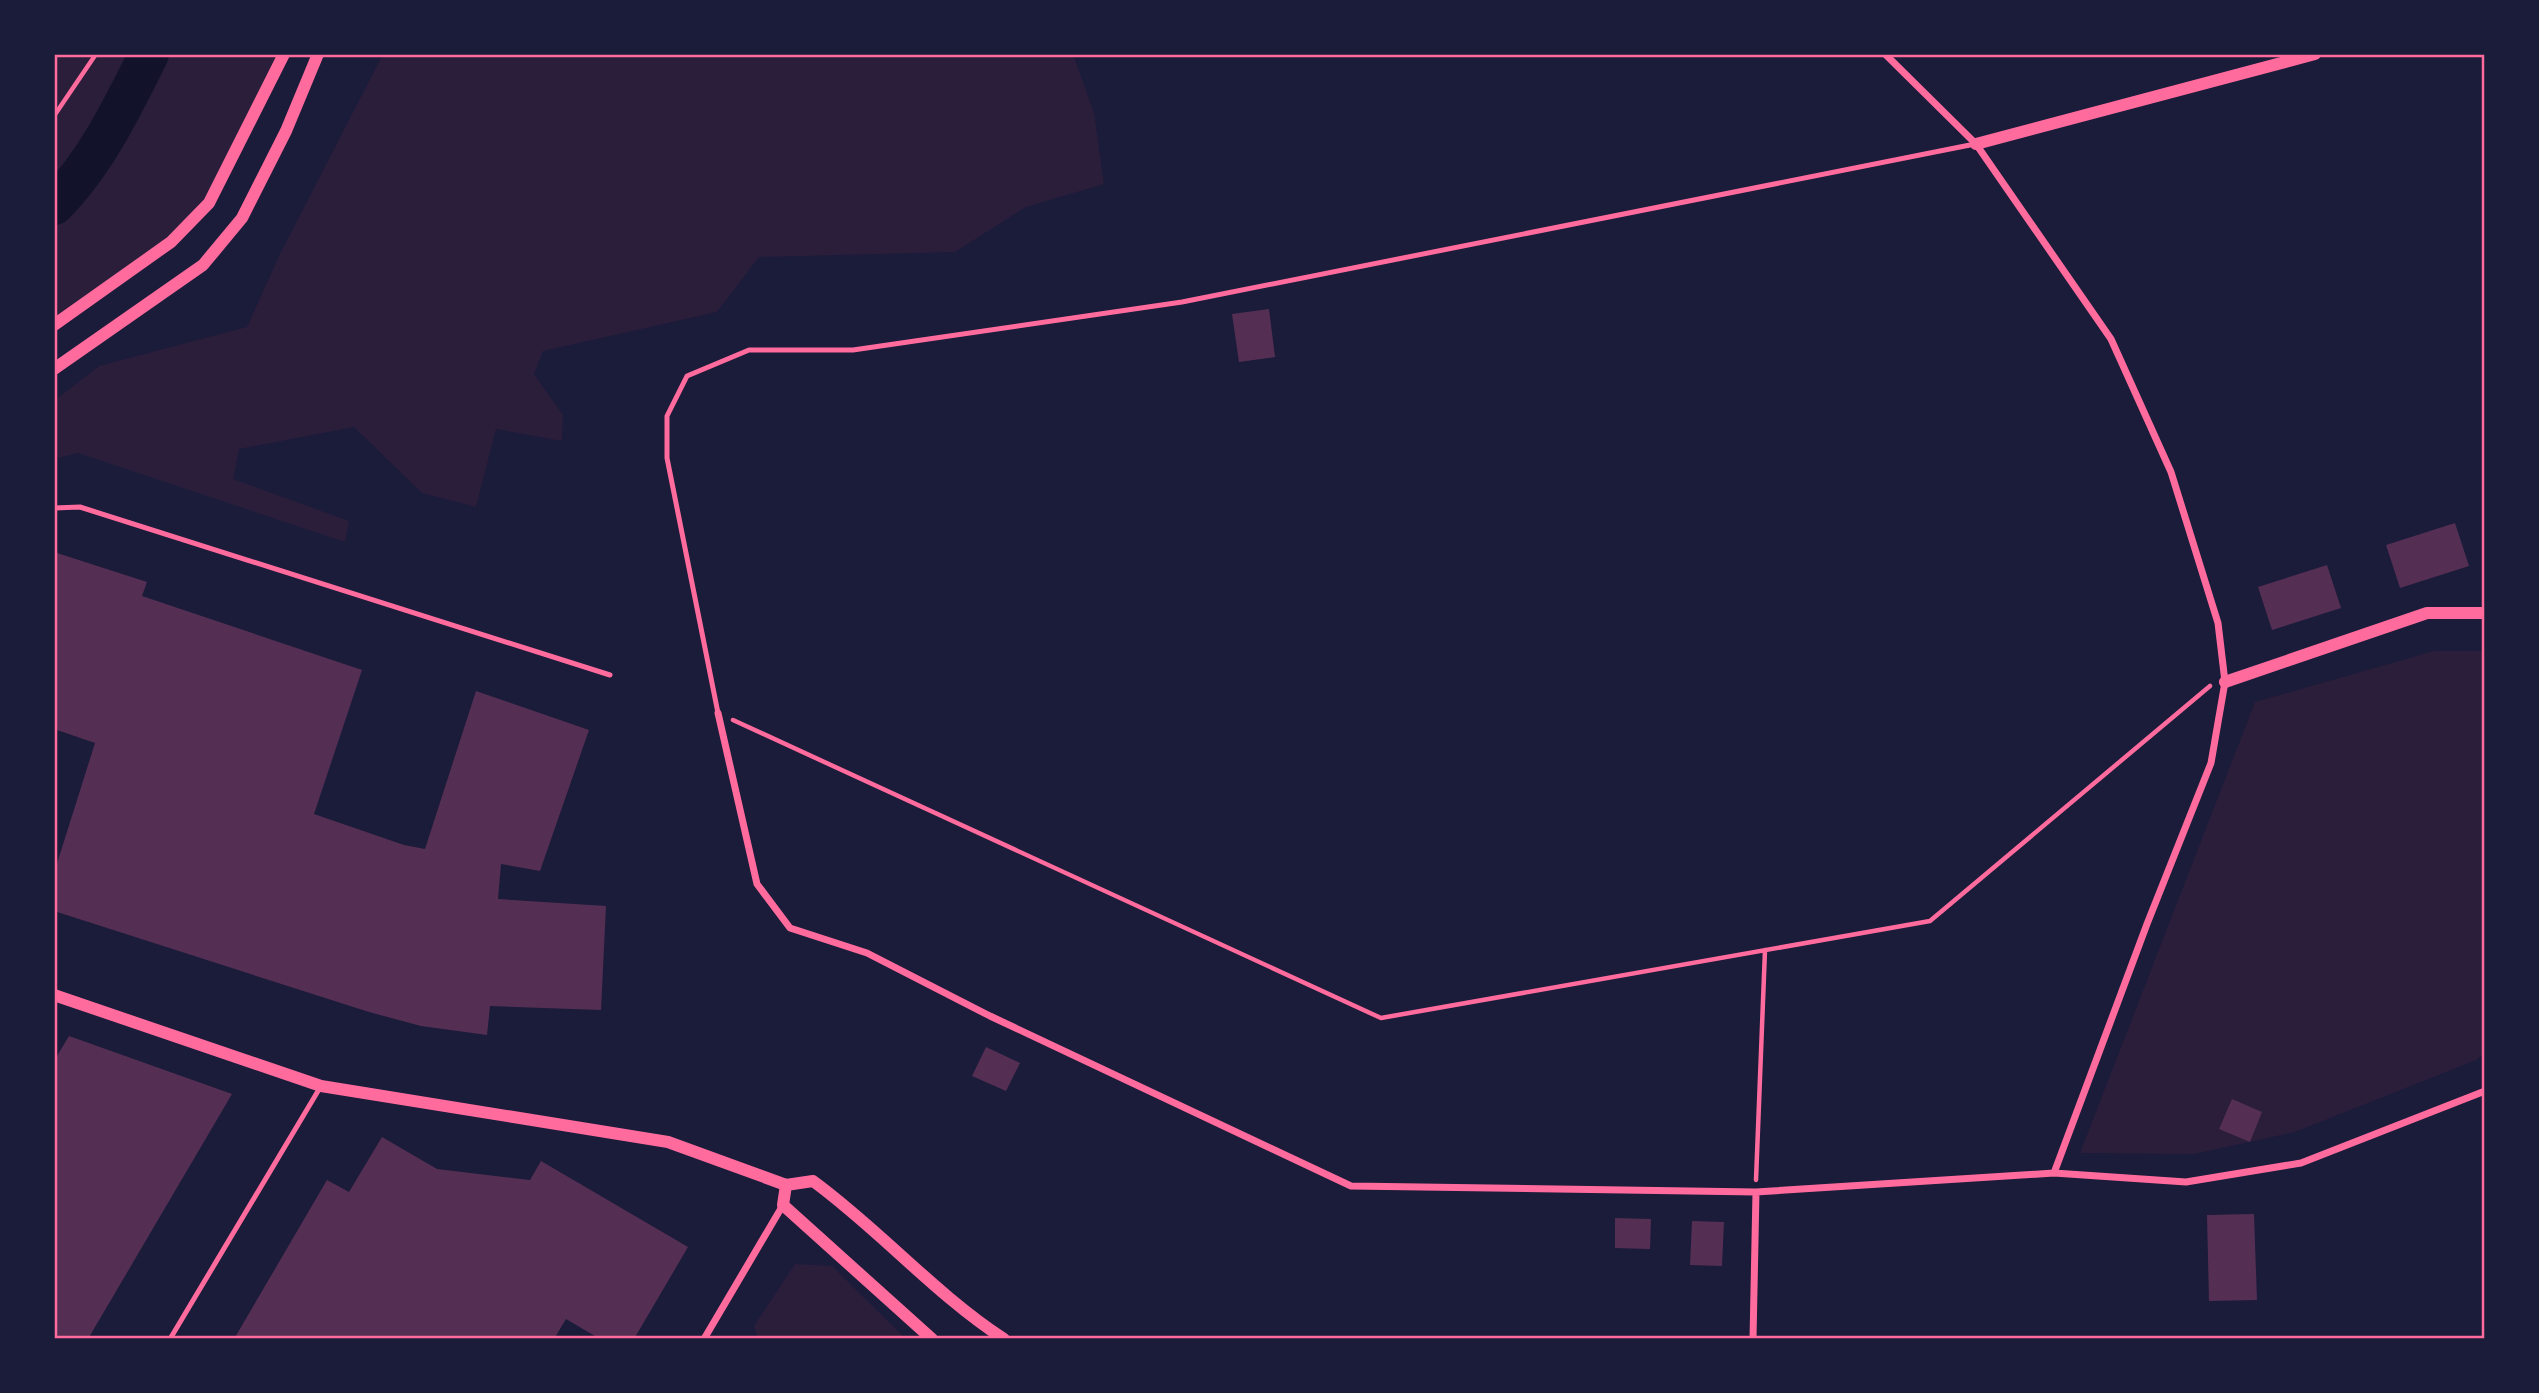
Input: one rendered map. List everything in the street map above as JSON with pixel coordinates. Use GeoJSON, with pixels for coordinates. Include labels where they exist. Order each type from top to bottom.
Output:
{"type":"FeatureCollection","features":[{"type":"Feature","properties":{"kind":"street"},"geometry":{"type":"LineString","coordinates":[[54,325],[171,242],[209,203],[284,54]]}},
{"type":"Feature","properties":{"kind":"street"},"geometry":{"type":"LineString","coordinates":[[54,369],[203,265],[242,218],[286,131],[318,54]]}},
{"type":"Feature","properties":{"kind":"street"},"geometry":{"type":"LineString","coordinates":[[1885,54],[1976,144],[2112,339],[2171,472],[2218,623],[2224,678],[2211,763],[2054,1173]]}},
{"type":"Feature","properties":{"kind":"street"},"geometry":{"type":"LineString","coordinates":[[1976,144],[2315,54]]}},
{"type":"Feature","properties":{"kind":"street"},"geometry":{"type":"LineString","coordinates":[[2224,678],[2427,613],[2485,613]]}},
{"type":"Feature","properties":{"kind":"street"},"geometry":{"type":"LineString","coordinates":[[718,713],[757,884],[790,928],[867,953],[989,1016],[1351,1186],[1756,1192],[2054,1173],[2186,1182],[2301,1163],[2485,1091]]}},
{"type":"Feature","properties":{"kind":"street"},"geometry":{"type":"LineString","coordinates":[[54,995],[321,1086],[668,1142],[786,1185],[813,1181],[840,1201],[970,1316],[1004,1339]]}},
{"type":"Feature","properties":{"kind":"street"},"geometry":{"type":"LineString","coordinates":[[704,1339],[783,1205],[786,1185]]}},
{"type":"Feature","properties":{"kind":"street"},"geometry":{"type":"LineString","coordinates":[[1753,1339],[1756,1192]]}},
{"type":"Feature","properties":{"kind":"street"},"geometry":{"type":"LineString","coordinates":[[783,1205],[932,1339]]}},
{"type":"Feature","properties":{"kind":"lane"},"geometry":{"type":"LineString","coordinates":[[718,713],[667,458],[667,416],[687,376],[749,350],[853,350],[1182,302],[1976,144]]}},
{"type":"Feature","properties":{"kind":"lane"},"geometry":{"type":"LineString","coordinates":[[54,508],[80,507],[610,675]]}},
{"type":"Feature","properties":{"kind":"lane"},"geometry":{"type":"LineString","coordinates":[[170,1339],[321,1086]]}},
{"type":"Feature","properties":{"kind":"path"},"geometry":{"type":"LineString","coordinates":[[54,116],[96,54]]}},
{"type":"Feature","properties":{"kind":"path"},"geometry":{"type":"LineString","coordinates":[[718,713],[1381,1018],[1930,921],[2224,678]]}},
{"type":"Feature","properties":{"kind":"path"},"geometry":{"type":"LineString","coordinates":[[1756,1192],[1765,950]]}},
{"type":"Feature","properties":{"kind":"shaded area"},"geometry":{"type":"Polygon","coordinates":[[[54,54],[284,54],[209,203],[171,242],[54,325],[54,54]]]}},
{"type":"Feature","properties":{"kind":"shaded area"},"geometry":{"type":"Polygon","coordinates":[[[383,54],[1073,54],[1094,113],[1104,184],[1026,207],[955,252],[759,257],[717,312],[543,351],[534,374],[563,415],[562,441],[496,429],[476,507],[422,493],[354,427],[239,449],[233,479],[349,521],[345,542],[78,453],[54,459],[54,401],[99,366],[247,327],[279,256],[383,54]]]}},
{"type":"Feature","properties":{"kind":"shaded area"},"geometry":{"type":"Polygon","coordinates":[[[2434,651],[2485,651],[2485,1053],[2476,1060],[2295,1132],[2194,1154],[2080,1153],[2255,702],[2434,651]]]}},
{"type":"Feature","properties":{"kind":"shaded area"},"geometry":{"type":"Polygon","coordinates":[[[795,1264],[832,1266],[906,1339],[758,1339],[754,1326],[795,1264]]]}},
{"type":"Feature","properties":{"kind":"building"},"geometry":{"type":"Polygon","coordinates":[[[1269,309],[1275,357],[1239,362],[1232,314],[1269,309]]]}},
{"type":"Feature","properties":{"kind":"building"},"geometry":{"type":"Polygon","coordinates":[[[2455,523],[2469,566],[2400,588],[2386,545],[2455,523]]]}},
{"type":"Feature","properties":{"kind":"building"},"geometry":{"type":"Polygon","coordinates":[[[54,552],[147,582],[142,596],[362,670],[314,814],[404,845],[425,849],[476,691],[589,730],[540,871],[501,864],[498,899],[606,906],[601,1010],[490,1006],[487,1035],[421,1026],[369,1012],[54,911],[54,873],[95,743],[54,729],[54,552]]]}},
{"type":"Feature","properties":{"kind":"building"},"geometry":{"type":"Polygon","coordinates":[[[2327,565],[2341,608],[2272,630],[2258,587],[2327,565]]]}},
{"type":"Feature","properties":{"kind":"building"},"geometry":{"type":"Polygon","coordinates":[[[69,1036],[232,1094],[88,1339],[54,1339],[54,1061],[69,1036]]]}},
{"type":"Feature","properties":{"kind":"building"},"geometry":{"type":"Polygon","coordinates":[[[986,1047],[1020,1063],[1006,1091],[972,1076],[986,1047]]]}},
{"type":"Feature","properties":{"kind":"building"},"geometry":{"type":"Polygon","coordinates":[[[2232,1099],[2262,1112],[2250,1142],[2219,1129],[2232,1099]]]}},
{"type":"Feature","properties":{"kind":"building"},"geometry":{"type":"Polygon","coordinates":[[[382,1137],[437,1169],[530,1180],[541,1161],[688,1247],[634,1339],[600,1339],[566,1319],[554,1339],[234,1339],[327,1180],[349,1192],[382,1137]]]}},
{"type":"Feature","properties":{"kind":"building"},"geometry":{"type":"Polygon","coordinates":[[[2254,1214],[2257,1300],[2209,1301],[2207,1215],[2254,1214]]]}},
{"type":"Feature","properties":{"kind":"building"},"geometry":{"type":"Polygon","coordinates":[[[1615,1218],[1651,1219],[1650,1249],[1615,1248],[1615,1218]]]}},
{"type":"Feature","properties":{"kind":"building"},"geometry":{"type":"Polygon","coordinates":[[[1692,1221],[1724,1222],[1722,1266],[1690,1265],[1692,1221]]]}},
{"type":"Feature","properties":{"kind":"waterway"},"geometry":{"type":"LineString","coordinates":[[54,205],[96,152],[119,114],[149,54]]}}]}
